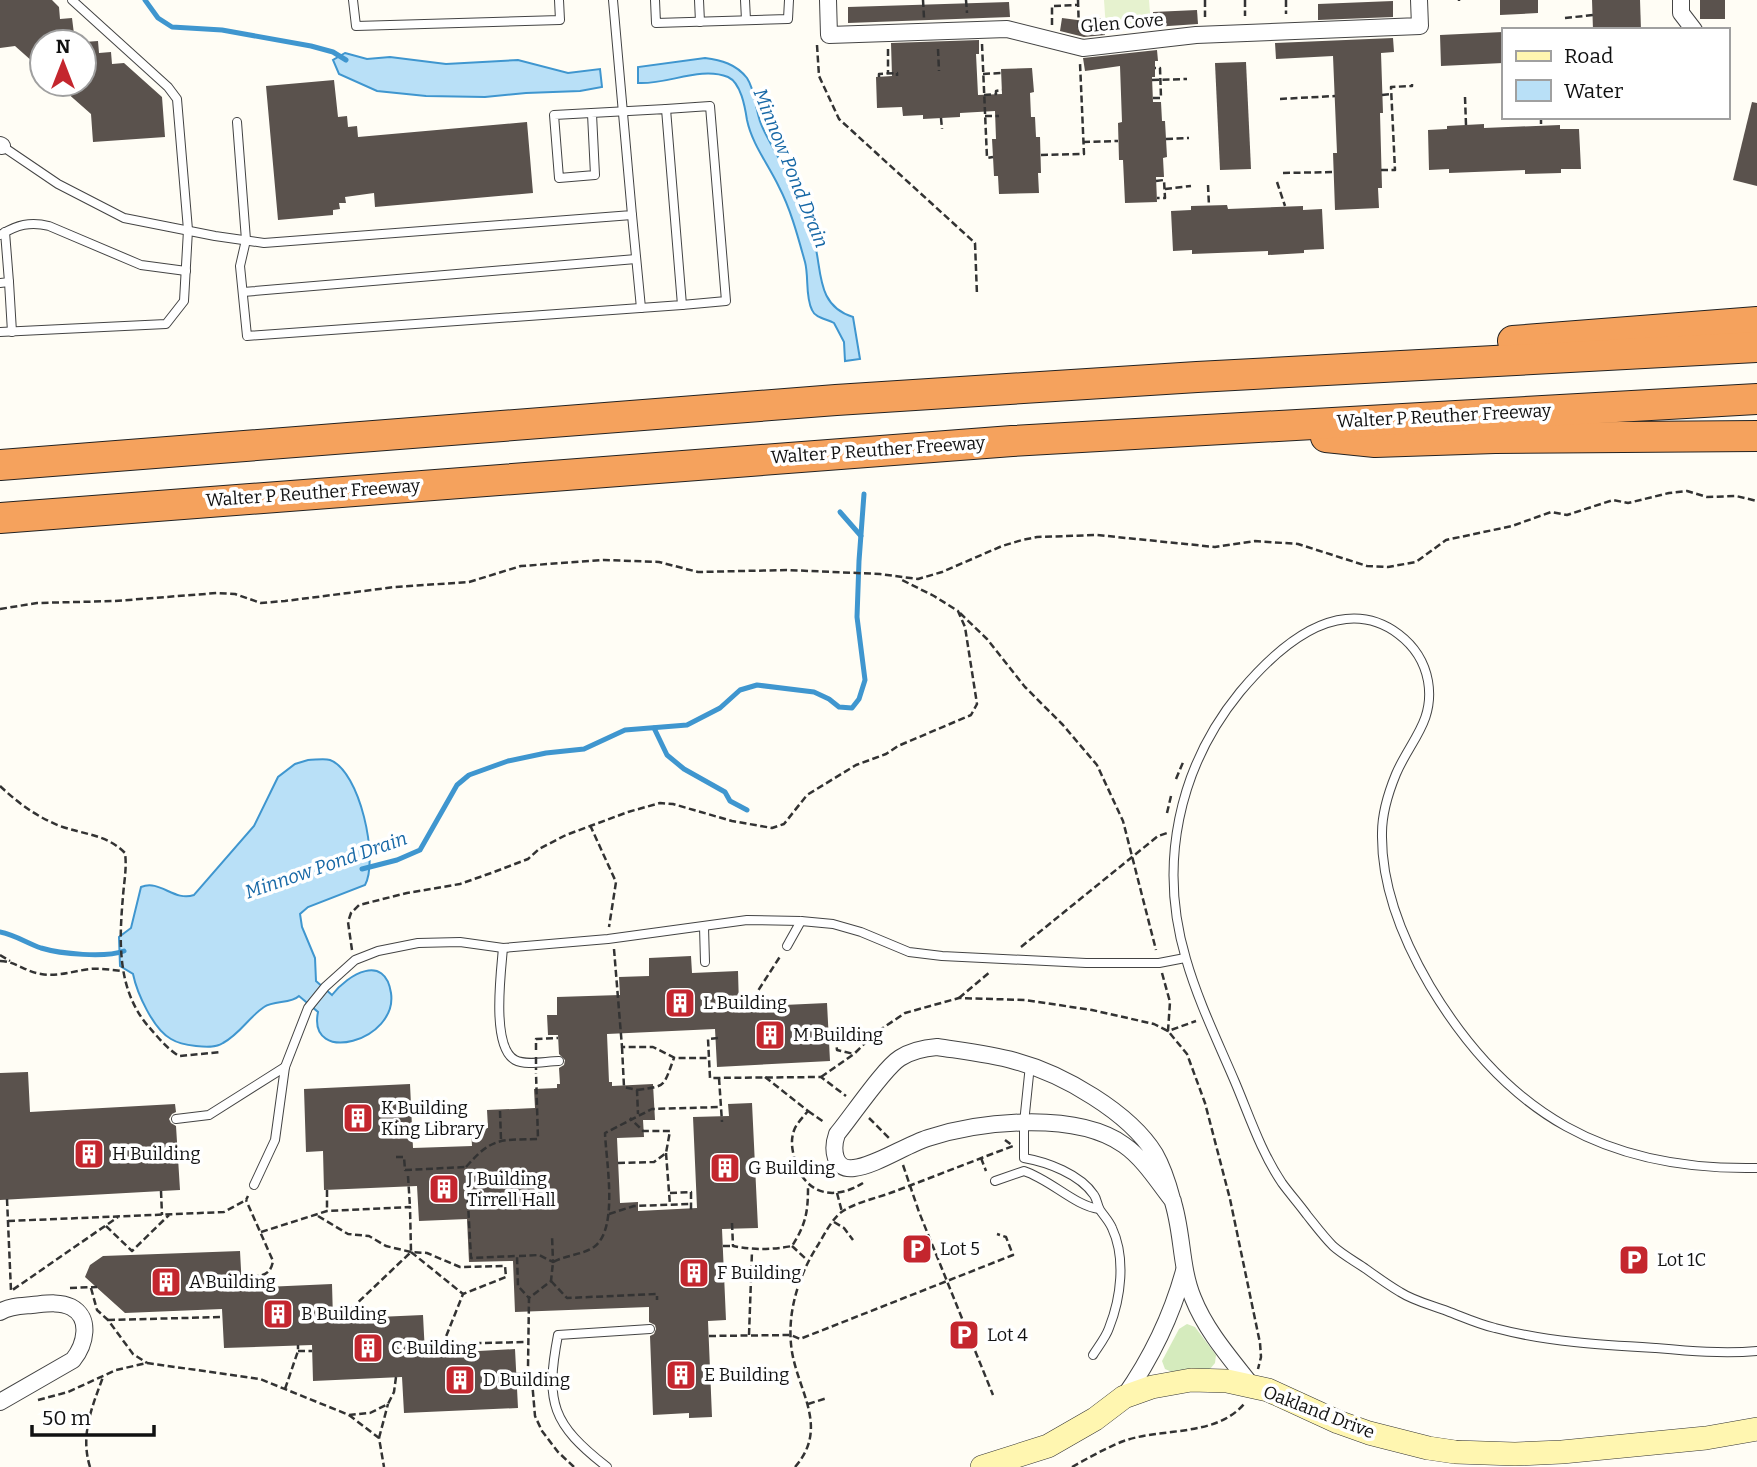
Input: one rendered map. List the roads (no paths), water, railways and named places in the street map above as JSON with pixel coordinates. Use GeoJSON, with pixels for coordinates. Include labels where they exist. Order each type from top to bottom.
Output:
{"type":"FeatureCollection","features":[{"type":"Feature","properties":{"kind":"highway"},"geometry":{"type":"LineString","coordinates":[[1197,377],[1533,338],[1757,322]]}},
{"type":"Feature","properties":{"kind":"highway"},"geometry":{"type":"LineString","coordinates":[[0,465],[836,400],[1197,377],[1757,347]]}},
{"type":"Feature","properties":{"kind":"highway","name":"Walter P Reuther Freeway"},"geometry":{"type":"LineString","coordinates":[[0,518],[860,451],[1757,399]]}},
{"type":"Feature","properties":{"kind":"highway"},"geometry":{"type":"LineString","coordinates":[[1225,428],[1375,442],[1495,438],[1757,436]]}},
{"type":"Feature","properties":{"kind":"street","name":"Glen Cove"},"geometry":{"type":"LineString","coordinates":[[828,0],[823,35],[1007,29],[1079,47],[1196,35],[1420,26],[1419,0]]}},
{"type":"Feature","properties":{"kind":"street"},"geometry":{"type":"LineString","coordinates":[[1681,0],[1681,13],[1692,28]]}},
{"type":"Feature","properties":{"kind":"street"},"geometry":{"type":"LineString","coordinates":[[1173,1201],[1138,1157],[1113,1138],[1080,1127],[1024,1124],[957,1129],[926,1138],[857,1168],[845,1167],[839,1163],[834,1144],[837,1134],[893,1063],[906,1054],[937,1047],[1014,1060],[1077,1087],[1124,1120],[1154,1153],[1173,1201],[1191,1296],[1202,1318],[1252,1386]]}},
{"type":"Feature","properties":{"kind":"street"},"geometry":{"type":"LineString","coordinates":[[1124,1397],[1149,1362],[1174,1307],[1185,1268]]}},
{"type":"Feature","properties":{"kind":"street"},"geometry":{"type":"LineString","coordinates":[[0,1312],[14,1306],[63,1304],[78,1313],[85,1332],[79,1353],[73,1360],[0,1402]]}},
{"type":"Feature","properties":{"kind":"street","name":"Oakland Drive"},"geometry":{"type":"LineString","coordinates":[[982,1467],[1048,1446],[1095,1419],[1124,1397],[1152,1387],[1191,1380],[1209,1380],[1268,1390],[1369,1433],[1455,1452],[1562,1452],[1706,1438],[1757,1429]]}},
{"type":"Feature","properties":{"kind":"lane"},"geometry":{"type":"LineString","coordinates":[[0,332],[166,324],[184,301],[188,230],[177,99],[168,87],[72,0]]}},
{"type":"Feature","properties":{"kind":"lane"},"geometry":{"type":"LineString","coordinates":[[353,0],[356,26],[560,20],[559,0]]}},
{"type":"Feature","properties":{"kind":"lane"},"geometry":{"type":"LineString","coordinates":[[612,0],[641,308]]}},
{"type":"Feature","properties":{"kind":"lane"},"geometry":{"type":"LineString","coordinates":[[655,0],[656,23],[788,19],[789,0]]}},
{"type":"Feature","properties":{"kind":"lane"},"geometry":{"type":"LineString","coordinates":[[699,0],[700,22]]}},
{"type":"Feature","properties":{"kind":"lane"},"geometry":{"type":"LineString","coordinates":[[745,0],[746,20]]}},
{"type":"Feature","properties":{"kind":"lane"},"geometry":{"type":"LineString","coordinates":[[237,122],[246,240],[240,266],[247,336],[726,301],[710,106],[554,115],[559,177],[595,175],[592,114]]}},
{"type":"Feature","properties":{"kind":"lane"},"geometry":{"type":"LineString","coordinates":[[666,109],[682,305]]}},
{"type":"Feature","properties":{"kind":"lane"},"geometry":{"type":"LineString","coordinates":[[1,146],[58,184],[124,218],[264,243],[632,215]]}},
{"type":"Feature","properties":{"kind":"lane"},"geometry":{"type":"LineString","coordinates":[[12,332],[2,233],[20,225],[33,222],[49,226],[141,265],[186,271]]}},
{"type":"Feature","properties":{"kind":"lane"},"geometry":{"type":"LineString","coordinates":[[243,292],[636,259]]}},
{"type":"Feature","properties":{"kind":"lane"},"geometry":{"type":"LineString","coordinates":[[1757,1168],[1702,1167],[1651,1160],[1602,1144],[1542,1113],[1473,1049],[1444,1008],[1413,955],[1384,877],[1381,828],[1397,773],[1424,727],[1429,699],[1428,678],[1408,643],[1394,631],[1369,620],[1351,618],[1333,621],[1302,635],[1261,668],[1230,704],[1206,741],[1182,804],[1175,832],[1173,863],[1176,913],[1185,958],[1259,1140],[1280,1181],[1334,1246],[1404,1295],[1490,1327],[1571,1342],[1681,1350],[1757,1351]]}},
{"type":"Feature","properties":{"kind":"lane"},"geometry":{"type":"LineString","coordinates":[[254,1185],[275,1140],[285,1067],[308,1008],[325,987],[355,960],[378,951],[418,943],[460,942],[503,948],[610,939],[747,920],[833,924],[861,932],[909,952],[1086,963],[1159,963],[1185,958]]}},
{"type":"Feature","properties":{"kind":"lane"},"geometry":{"type":"LineString","coordinates":[[787,946],[801,921]]}},
{"type":"Feature","properties":{"kind":"lane"},"geometry":{"type":"LineString","coordinates":[[704,927],[705,962]]}},
{"type":"Feature","properties":{"kind":"lane"},"geometry":{"type":"LineString","coordinates":[[503,948],[500,1006],[501,1036],[506,1052],[515,1060],[525,1062],[559,1061]]}},
{"type":"Feature","properties":{"kind":"lane"},"geometry":{"type":"LineString","coordinates":[[1024,1171],[1024,1124],[1030,1065]]}},
{"type":"Feature","properties":{"kind":"lane"},"geometry":{"type":"LineString","coordinates":[[176,1119],[209,1115],[285,1067]]}},
{"type":"Feature","properties":{"kind":"lane"},"geometry":{"type":"LineString","coordinates":[[1024,1158],[1043,1162],[1078,1181],[1095,1196],[1099,1209],[1112,1229],[1121,1269],[1118,1296],[1109,1329],[1093,1355]]}},
{"type":"Feature","properties":{"kind":"lane"},"geometry":{"type":"LineString","coordinates":[[995,1181],[1024,1171],[1047,1181],[1086,1207],[1099,1209]]}},
{"type":"Feature","properties":{"kind":"lane"},"geometry":{"type":"LineString","coordinates":[[607,1467],[587,1452],[556,1413],[552,1367],[558,1335],[650,1329]]}},
{"type":"Feature","properties":{"kind":"water"},"geometry":{"type":"Polygon","coordinates":[[[345,53],[367,59],[390,57],[446,64],[518,60],[568,73],[600,69],[602,87],[580,91],[485,97],[426,96],[377,91],[339,74],[333,60],[345,53]]]}},
{"type":"Feature","properties":{"kind":"water"},"geometry":{"type":"Polygon","coordinates":[[[705,58],[733,66],[743,73],[750,83],[761,124],[813,237],[826,294],[840,311],[853,317],[860,359],[845,361],[844,342],[834,323],[818,317],[812,310],[805,262],[794,224],[753,137],[736,84],[728,77],[717,74],[638,83],[638,67],[705,58]]]}},
{"type":"Feature","properties":{"kind":"water"},"geometry":{"type":"Polygon","coordinates":[[[308,760],[330,760],[341,767],[358,798],[370,856],[365,885],[308,907],[300,914],[302,927],[315,958],[316,981],[332,995],[347,980],[365,971],[382,973],[391,993],[389,1010],[381,1024],[368,1034],[353,1041],[338,1042],[326,1039],[318,1029],[318,1012],[299,996],[264,1007],[234,1035],[217,1046],[193,1046],[174,1041],[164,1034],[152,1019],[133,974],[120,966],[119,937],[131,928],[141,887],[154,886],[180,896],[194,895],[254,826],[278,777],[295,764],[308,760]]]}},
{"type":"Feature","properties":{"kind":"waterway","name":"Minnow Pond Drain"},"geometry":{"type":"LineString","coordinates":[[145,0],[158,18],[172,27],[222,30],[311,46],[333,52],[346,60]]}},
{"type":"Feature","properties":{"kind":"waterway","name":"Minnow Pond Drain"},"geometry":{"type":"LineString","coordinates":[[362,869],[397,860],[420,850],[457,785],[469,775],[508,761],[584,749],[625,730],[687,725],[720,708],[740,690],[757,685],[814,692],[839,707],[852,708],[859,699],[865,680],[857,617],[864,494]]}},
{"type":"Feature","properties":{"kind":"waterway"},"geometry":{"type":"LineString","coordinates":[[840,512],[861,536]]}},
{"type":"Feature","properties":{"kind":"waterway"},"geometry":{"type":"LineString","coordinates":[[654,728],[667,755],[684,769],[725,792],[730,801],[747,810]]}},
{"type":"Feature","properties":{"kind":"waterway","name":"Minnow Pond Drain"},"geometry":{"type":"LineString","coordinates":[[0,932],[41,948],[60,952],[95,955],[124,951]]}},
{"type":"Feature","properties":{"kind":"place","name":"L Building"},"geometry":{"type":"Point","coordinates":[680,1003]}},
{"type":"Feature","properties":{"kind":"place","name":"M Building"},"geometry":{"type":"Point","coordinates":[770,1035]}},
{"type":"Feature","properties":{"kind":"place","name":"K Building King Library"},"geometry":{"type":"Point","coordinates":[358,1118]}},
{"type":"Feature","properties":{"kind":"place","name":"H Building"},"geometry":{"type":"Point","coordinates":[89,1154]}},
{"type":"Feature","properties":{"kind":"place","name":"G Building"},"geometry":{"type":"Point","coordinates":[725,1168]}},
{"type":"Feature","properties":{"kind":"place","name":"J Building Tirrell Hall"},"geometry":{"type":"Point","coordinates":[444,1189]}},
{"type":"Feature","properties":{"kind":"place","name":"Lot 5"},"geometry":{"type":"Point","coordinates":[917,1249]}},
{"type":"Feature","properties":{"kind":"place","name":"Lot 1C"},"geometry":{"type":"Point","coordinates":[1634,1260]}},
{"type":"Feature","properties":{"kind":"place","name":"F Building"},"geometry":{"type":"Point","coordinates":[694,1273]}},
{"type":"Feature","properties":{"kind":"place","name":"A Building"},"geometry":{"type":"Point","coordinates":[166,1282]}},
{"type":"Feature","properties":{"kind":"place","name":"B Building"},"geometry":{"type":"Point","coordinates":[278,1314]}},
{"type":"Feature","properties":{"kind":"place","name":"Lot 4"},"geometry":{"type":"Point","coordinates":[964,1335]}},
{"type":"Feature","properties":{"kind":"place","name":"C Building"},"geometry":{"type":"Point","coordinates":[368,1348]}},
{"type":"Feature","properties":{"kind":"place","name":"E Building"},"geometry":{"type":"Point","coordinates":[681,1375]}},
{"type":"Feature","properties":{"kind":"place","name":"D Building"},"geometry":{"type":"Point","coordinates":[460,1380]}}]}
